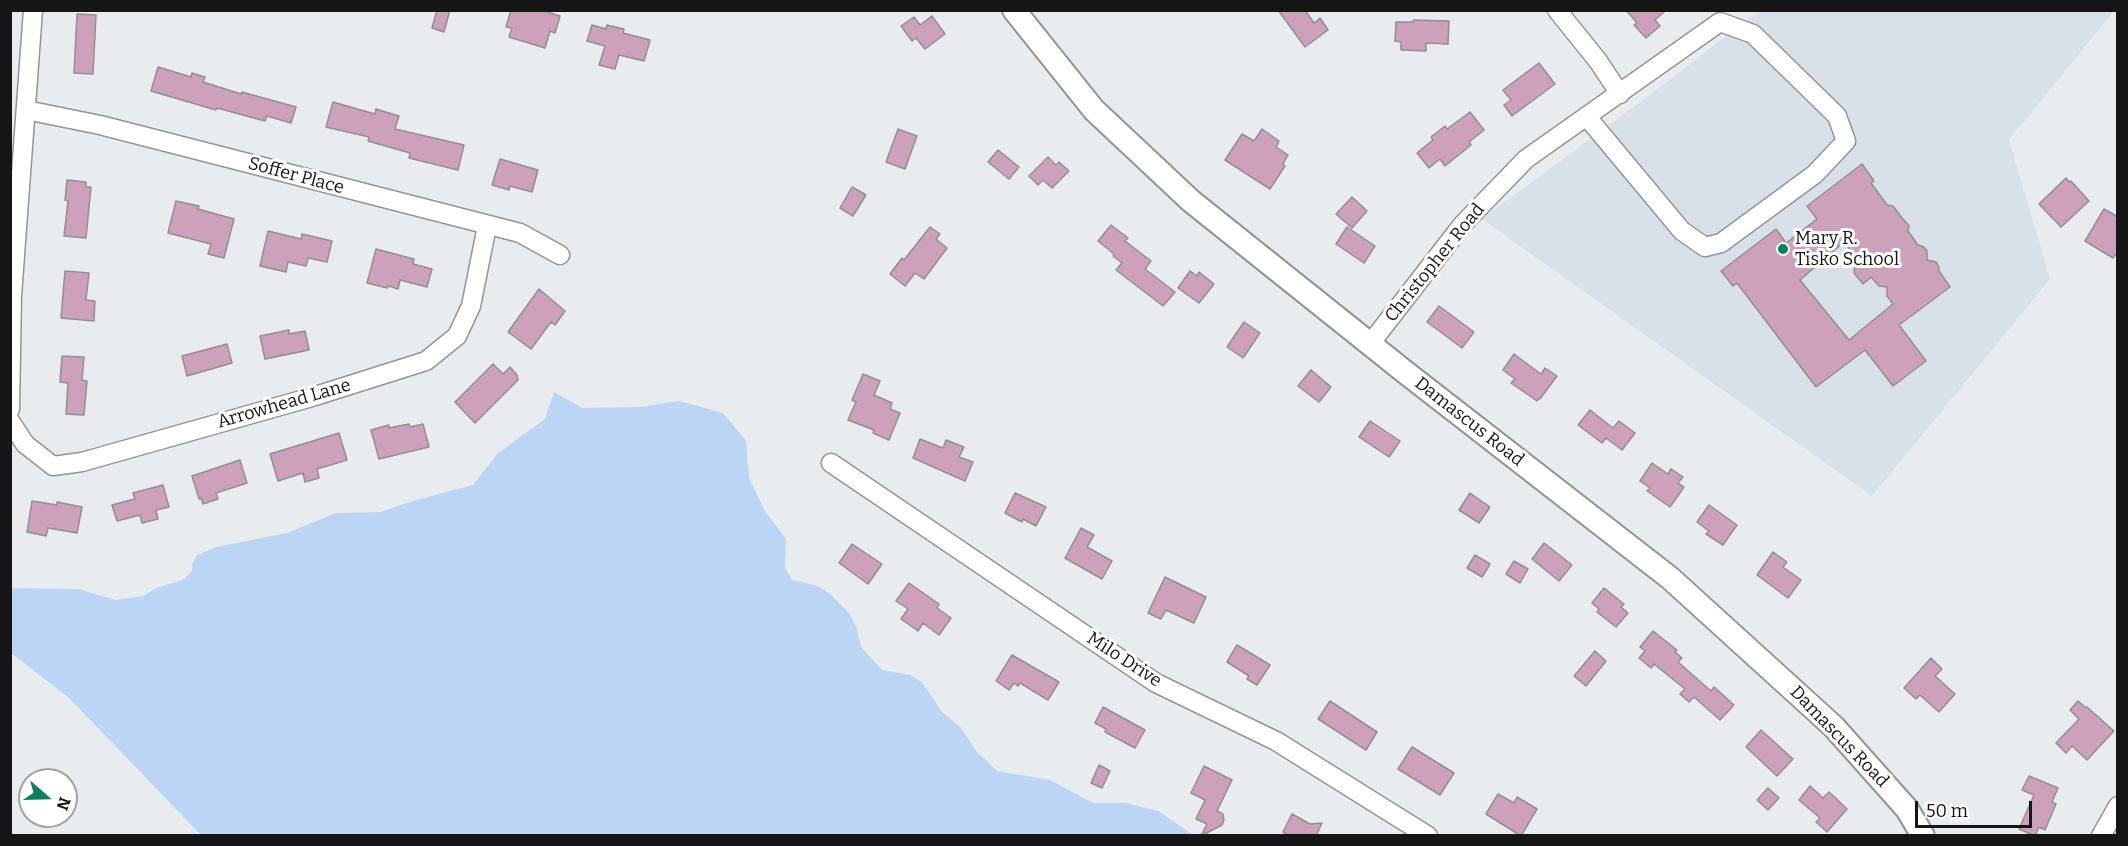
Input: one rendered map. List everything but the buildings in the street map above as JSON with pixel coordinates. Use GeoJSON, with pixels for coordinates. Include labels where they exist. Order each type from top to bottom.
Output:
{"type":"FeatureCollection","features":[{"type":"Feature","properties":{"kind":"street"},"geometry":{"type":"LineString","coordinates":[[10,409],[12,296],[33,10]]}},
{"type":"Feature","properties":{"kind":"street","name":"Damascus Road"},"geometry":{"type":"LineString","coordinates":[[1014,10],[1094,110],[1191,201],[1670,578],[1834,727],[1907,809],[1923,836]]}},
{"type":"Feature","properties":{"kind":"street"},"geometry":{"type":"LineString","coordinates":[[1557,10],[1598,61],[1620,94]]}},
{"type":"Feature","properties":{"kind":"street","name":"Christopher Road"},"geometry":{"type":"LineString","coordinates":[[1370,344],[1463,224],[1526,159],[1720,22],[1753,34],[1837,116],[1846,141],[1815,174],[1721,243],[1705,247],[1682,231],[1587,117]]}},
{"type":"Feature","properties":{"kind":"street","name":"Soffer Place"},"geometry":{"type":"LineString","coordinates":[[26,110],[100,125],[520,233],[560,255]]}},
{"type":"Feature","properties":{"kind":"street","name":"Arrowhead Lane"},"geometry":{"type":"LineString","coordinates":[[10,421],[25,444],[53,466],[63,465],[82,462],[301,401],[426,361],[457,336],[471,306],[487,226]]}},
{"type":"Feature","properties":{"kind":"street","name":"Milo Drive"},"geometry":{"type":"LineString","coordinates":[[831,464],[1156,682],[1276,741],[1428,836]]}},
{"type":"Feature","properties":{"kind":"street"},"geometry":{"type":"LineString","coordinates":[[2101,836],[2118,806]]}},
{"type":"Feature","properties":{"kind":"shaded area","name":"Mary R. Tisko School"},"geometry":{"type":"Polygon","coordinates":[[[1758,11],[2114,11],[2009,140],[2050,279],[1872,496],[1482,219],[1663,85],[1758,11]]]}},
{"type":"Feature","properties":{"kind":"shaded area"},"geometry":{"type":"Polygon","coordinates":[[[554,392],[582,408],[641,407],[679,401],[723,413],[746,441],[749,478],[765,511],[786,539],[785,568],[792,580],[818,586],[829,593],[849,613],[856,626],[861,647],[882,670],[910,675],[922,682],[942,712],[961,728],[977,752],[997,771],[1050,780],[1093,803],[1126,803],[1158,811],[1193,835],[201,835],[68,697],[11,653],[11,588],[78,589],[116,600],[143,596],[156,588],[183,580],[192,571],[192,564],[197,555],[217,547],[287,533],[336,513],[381,512],[473,485],[497,454],[545,419],[554,392]]]}},
{"type":"Feature","properties":{"kind":"place","name":"Mary R. Tisko School"},"geometry":{"type":"Point","coordinates":[1783,249]}}]}
